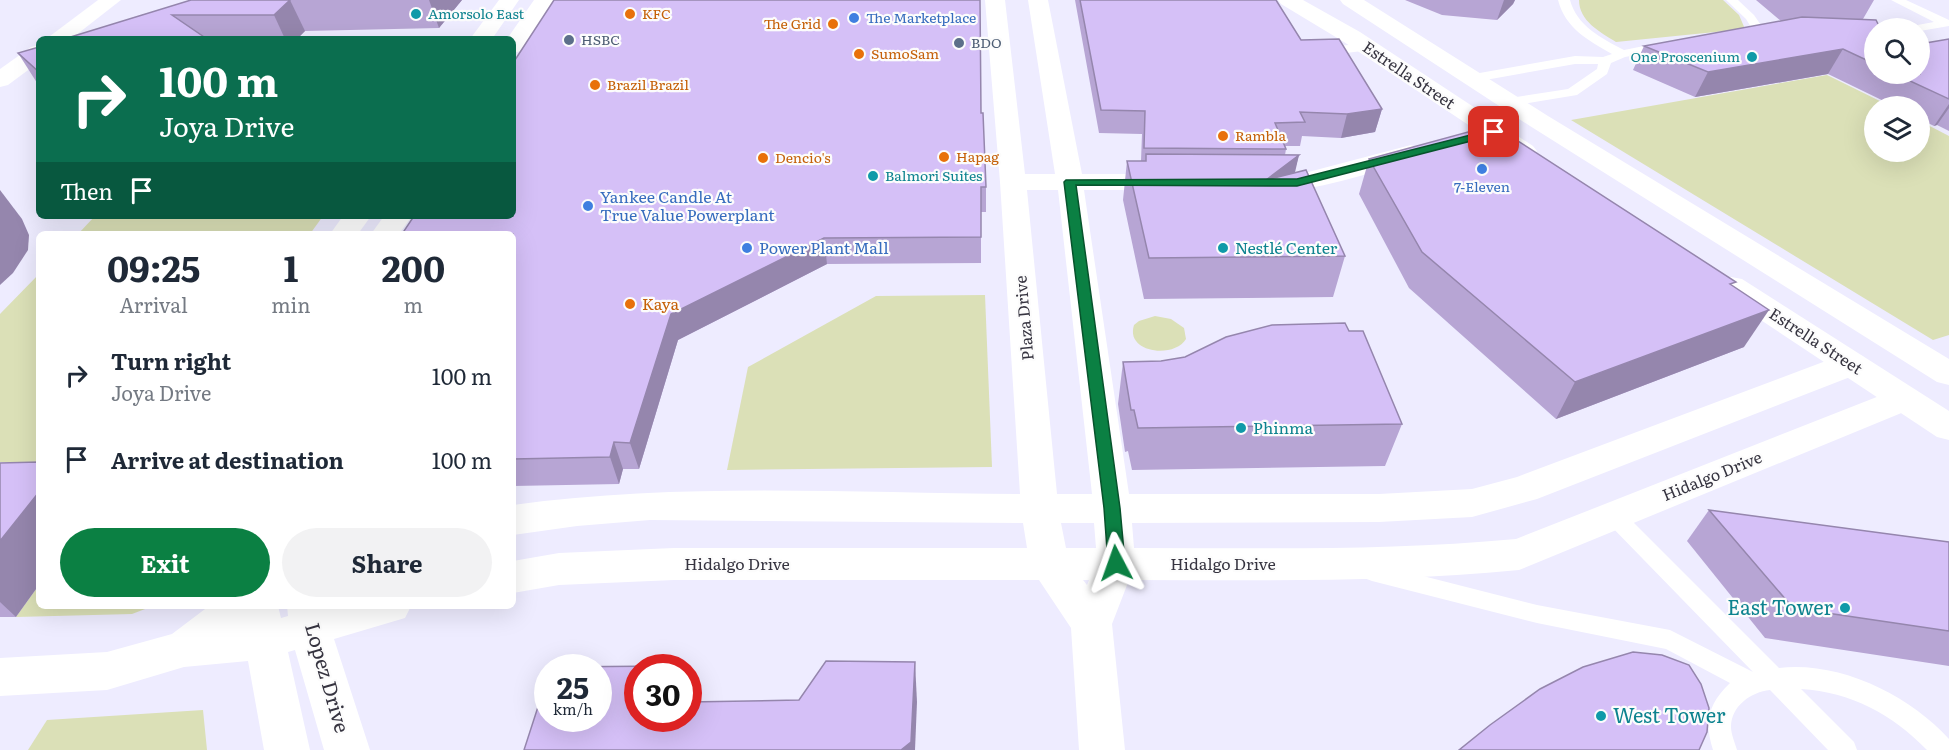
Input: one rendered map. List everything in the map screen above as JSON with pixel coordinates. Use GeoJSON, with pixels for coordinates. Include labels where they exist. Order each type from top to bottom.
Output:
{"type":"FeatureCollection","features":[{"type":"Feature","properties":{"kind":"street"},"geometry":{"type":"LineString","coordinates":[[61,36],[111,0]]}},
{"type":"Feature","properties":{"kind":"street"},"geometry":{"type":"LineString","coordinates":[[483,36],[509,0]]}},
{"type":"Feature","properties":{"kind":"street"},"geometry":{"type":"LineString","coordinates":[[516,42],[544,0]]}},
{"type":"Feature","properties":{"kind":"street","name":"Plaza Drive"},"geometry":{"type":"LineString","coordinates":[[995,0],[1013,182],[1040,509],[1049,563],[1090,624],[1102,750]]}},
{"type":"Feature","properties":{"kind":"street","name":"Plaza Drive"},"geometry":{"type":"LineString","coordinates":[[1038,0],[1070,182],[1112,508],[1116,563],[1090,624]]}},
{"type":"Feature","properties":{"kind":"street","name":"Estrella Street"},"geometry":{"type":"LineString","coordinates":[[1294,0],[1550,168]]}},
{"type":"Feature","properties":{"kind":"street","name":"Estrella Street"},"geometry":{"type":"LineString","coordinates":[[1313,0],[1359,42]]}},
{"type":"Feature","properties":{"kind":"street","name":"Estrella Street"},"geometry":{"type":"LineString","coordinates":[[1350,0],[1949,374]]}},
{"type":"Feature","properties":{"kind":"street","name":"Estrella Street"},"geometry":{"type":"LineString","coordinates":[[1369,0],[1395,29]]}},
{"type":"Feature","properties":{"kind":"street"},"geometry":{"type":"LineString","coordinates":[[0,80],[36,54]]}},
{"type":"Feature","properties":{"kind":"street"},"geometry":{"type":"LineString","coordinates":[[1467,139],[1494,132]]}},
{"type":"Feature","properties":{"kind":"street"},"geometry":{"type":"LineString","coordinates":[[1244,182],[1297,183],[1433,148]]}},
{"type":"Feature","properties":{"kind":"street"},"geometry":{"type":"LineString","coordinates":[[1013,182],[1198,182]]}},
{"type":"Feature","properties":{"kind":"street","name":"Estrella Street"},"geometry":{"type":"LineString","coordinates":[[1707,270],[1949,428]]}},
{"type":"Feature","properties":{"kind":"street"},"geometry":{"type":"LineString","coordinates":[[516,520],[578,511],[650,506],[1040,509],[1379,508],[1472,502],[1524,489],[1851,364],[1905,346],[1949,344]]}},
{"type":"Feature","properties":{"kind":"street","name":"Hidalgo Drive"},"geometry":{"type":"LineString","coordinates":[[516,576],[559,568],[680,564],[1345,564],[1469,559],[1519,554],[1949,380]]}},
{"type":"Feature","properties":{"kind":"street"},"geometry":{"type":"LineString","coordinates":[[184,649],[235,609]]}},
{"type":"Feature","properties":{"kind":"street"},"geometry":{"type":"LineString","coordinates":[[0,677],[107,671],[261,624],[370,609]]}},
{"type":"Feature","properties":{"kind":"street","name":"Lopez Drive"},"geometry":{"type":"LineString","coordinates":[[308,618],[347,750]]}},
{"type":"Feature","properties":{"kind":"street"},"geometry":{"type":"LineString","coordinates":[[261,624],[287,750]]}},
{"type":"Feature","properties":{"kind":"lane"},"geometry":{"type":"LineString","coordinates":[[1564,0],[1570,17],[1583,30],[1622,54]]}},
{"type":"Feature","properties":{"kind":"lane"},"geometry":{"type":"LineString","coordinates":[[1732,0],[1750,17],[1761,34]]}},
{"type":"Feature","properties":{"kind":"lane"},"geometry":{"type":"LineString","coordinates":[[1897,0],[1947,23]]}},
{"type":"Feature","properties":{"kind":"lane"},"geometry":{"type":"LineString","coordinates":[[1930,26],[1947,23]]}},
{"type":"Feature","properties":{"kind":"lane"},"geometry":{"type":"LineString","coordinates":[[1313,53],[1359,42]]}},
{"type":"Feature","properties":{"kind":"lane"},"geometry":{"type":"LineString","coordinates":[[1474,78],[1575,60],[1605,61],[1622,54],[1677,43]]}},
{"type":"Feature","properties":{"kind":"lane"},"geometry":{"type":"LineString","coordinates":[[1510,102],[1572,92],[1603,71],[1605,61]]}},
{"type":"Feature","properties":{"kind":"lane"},"geometry":{"type":"LineString","coordinates":[[1613,515],[1845,750]]}},
{"type":"Feature","properties":{"kind":"lane"},"geometry":{"type":"LineString","coordinates":[[1345,564],[1537,614],[1670,640],[1751,683]]}},
{"type":"Feature","properties":{"kind":"lane"},"geometry":{"type":"LineString","coordinates":[[1725,750],[1718,725],[1728,699],[1751,683],[1786,676],[1831,682],[1876,698],[1915,721],[1943,750]]}},
{"type":"Feature","properties":{"kind":"green space"},"geometry":{"type":"Polygon","coordinates":[[[1579,0],[1723,0],[1739,15],[1745,29],[1616,42],[1586,20],[1579,0]]]}},
{"type":"Feature","properties":{"kind":"green space"},"geometry":{"type":"Polygon","coordinates":[[[1827,75],[1870,96],[1864,96],[1864,162],[1930,162],[1930,126],[1949,136],[1949,335],[1933,340],[1571,120],[1827,75]]]}},
{"type":"Feature","properties":{"kind":"green space"},"geometry":{"type":"Polygon","coordinates":[[[92,219],[321,219],[312,231],[81,231],[92,219]]]}},
{"type":"Feature","properties":{"kind":"green space"},"geometry":{"type":"Polygon","coordinates":[[[36,277],[36,504],[0,505],[0,473],[9,462],[0,462],[0,314],[36,277]]]}},
{"type":"Feature","properties":{"kind":"green space"},"geometry":{"type":"Polygon","coordinates":[[[985,295],[992,467],[727,470],[748,367],[876,296],[985,295]]]}},
{"type":"Feature","properties":{"kind":"green space"},"geometry":{"type":"Polygon","coordinates":[[[1155,316],[1171,319],[1184,328],[1186,339],[1172,349],[1162,351],[1143,347],[1133,334],[1134,325],[1155,316]]]}},
{"type":"Feature","properties":{"kind":"green space"},"geometry":{"type":"Polygon","coordinates":[[[36,589],[36,609],[145,609],[132,614],[16,617],[36,589]]]}},
{"type":"Feature","properties":{"kind":"green space"},"geometry":{"type":"Polygon","coordinates":[[[203,710],[207,750],[28,750],[47,720],[203,710]]]}},
{"type":"Feature","properties":{"kind":"building"},"geometry":{"type":"Polygon","coordinates":[[[191,0],[290,0],[274,15],[172,15],[203,36],[74,36],[191,0]]]}},
{"type":"Feature","properties":{"kind":"building","name":"Power Plant Mall"},"geometry":{"type":"Polygon","coordinates":[[[554,0],[980,0],[981,113],[983,113],[986,187],[981,187],[981,237],[824,238],[671,314],[630,443],[614,442],[610,457],[516,459],[516,231],[404,231],[412,219],[516,219],[516,58],[554,0]]]}},
{"type":"Feature","properties":{"kind":"building"},"geometry":{"type":"Polygon","coordinates":[[[1080,0],[1276,0],[1301,40],[1339,39],[1382,109],[1347,114],[1300,112],[1305,122],[1275,123],[1286,149],[1144,148],[1145,111],[1101,110],[1080,0]]]}},
{"type":"Feature","properties":{"kind":"building"},"geometry":{"type":"Polygon","coordinates":[[[1802,17],[1864,20],[1864,59],[1843,49],[1708,72],[1644,46],[1802,17]]]}},
{"type":"Feature","properties":{"kind":"building"},"geometry":{"type":"Polygon","coordinates":[[[1949,39],[1949,99],[1917,84],[1930,84],[1930,42],[1949,39]]]}},
{"type":"Feature","properties":{"kind":"building"},"geometry":{"type":"Polygon","coordinates":[[[36,48],[36,69],[18,53],[36,48]]]}},
{"type":"Feature","properties":{"kind":"building"},"geometry":{"type":"Polygon","coordinates":[[[1490,126],[1500,133],[1504,132],[1736,282],[1730,284],[1769,310],[1575,382],[1422,252],[1369,159],[1490,126]]]}},
{"type":"Feature","properties":{"kind":"building"},"geometry":{"type":"Polygon","coordinates":[[[1146,154],[1299,155],[1266,180],[1306,170],[1345,256],[1149,258],[1127,161],[1146,161],[1146,154]]]}},
{"type":"Feature","properties":{"kind":"building"},"geometry":{"type":"Polygon","coordinates":[[[1345,323],[1349,331],[1363,331],[1402,424],[1138,428],[1134,410],[1131,410],[1123,362],[1161,361],[1185,357],[1226,337],[1272,325],[1345,323]]]}},
{"type":"Feature","properties":{"kind":"building"},"geometry":{"type":"Polygon","coordinates":[[[36,462],[36,496],[0,541],[0,463],[36,462]]]}},
{"type":"Feature","properties":{"kind":"building"},"geometry":{"type":"Polygon","coordinates":[[[1709,510],[1949,542],[1949,631],[1793,608],[1709,510]]]}},
{"type":"Feature","properties":{"kind":"building"},"geometry":{"type":"Polygon","coordinates":[[[1633,652],[1662,655],[1689,665],[1701,684],[1709,708],[1707,732],[1699,750],[1459,750],[1540,689],[1583,667],[1633,652]]]}},
{"type":"Feature","properties":{"kind":"building"},"geometry":{"type":"Polygon","coordinates":[[[826,661],[915,662],[911,742],[901,750],[524,750],[534,719],[534,732],[612,732],[612,666],[624,666],[624,732],[702,732],[702,702],[799,700],[826,661]]]}},
{"type":"Feature","properties":{"kind":"place","name":"Amorsolo East"},"geometry":{"type":"Point","coordinates":[416,14]}},
{"type":"Feature","properties":{"kind":"place","name":"KFC"},"geometry":{"type":"Point","coordinates":[630,14]}},
{"type":"Feature","properties":{"kind":"place","name":"The Marketplace"},"geometry":{"type":"Point","coordinates":[854,18]}},
{"type":"Feature","properties":{"kind":"place","name":"The Grid"},"geometry":{"type":"Point","coordinates":[833,24]}},
{"type":"Feature","properties":{"kind":"place","name":"HSBC"},"geometry":{"type":"Point","coordinates":[569,40]}},
{"type":"Feature","properties":{"kind":"place","name":"BDO"},"geometry":{"type":"Point","coordinates":[959,43]}},
{"type":"Feature","properties":{"kind":"place","name":"SumoSam"},"geometry":{"type":"Point","coordinates":[859,54]}},
{"type":"Feature","properties":{"kind":"place","name":"One Proscenium"},"geometry":{"type":"Point","coordinates":[1752,57]}},
{"type":"Feature","properties":{"kind":"place","name":"Brazil Brazil"},"geometry":{"type":"Point","coordinates":[595,85]}},
{"type":"Feature","properties":{"kind":"place","name":"Rambla"},"geometry":{"type":"Point","coordinates":[1223,136]}},
{"type":"Feature","properties":{"kind":"place","name":"Hapag"},"geometry":{"type":"Point","coordinates":[944,157]}},
{"type":"Feature","properties":{"kind":"place","name":"Dencio's"},"geometry":{"type":"Point","coordinates":[763,158]}},
{"type":"Feature","properties":{"kind":"place","name":"7-Eleven"},"geometry":{"type":"Point","coordinates":[1482,169]}},
{"type":"Feature","properties":{"kind":"place","name":"Balmori Suites"},"geometry":{"type":"Point","coordinates":[873,176]}},
{"type":"Feature","properties":{"kind":"place","name":"Yankee Candle At True Value Powerplant"},"geometry":{"type":"Point","coordinates":[588,206]}},
{"type":"Feature","properties":{"kind":"place","name":"Power Plant Mall"},"geometry":{"type":"Point","coordinates":[747,248]}},
{"type":"Feature","properties":{"kind":"place","name":"Nestlé Center"},"geometry":{"type":"Point","coordinates":[1223,248]}},
{"type":"Feature","properties":{"kind":"place","name":"Kaya"},"geometry":{"type":"Point","coordinates":[630,304]}},
{"type":"Feature","properties":{"kind":"place","name":"Phinma"},"geometry":{"type":"Point","coordinates":[1241,428]}},
{"type":"Feature","properties":{"kind":"place","name":"East Tower"},"geometry":{"type":"Point","coordinates":[1845,608]}},
{"type":"Feature","properties":{"kind":"place","name":"West Tower"},"geometry":{"type":"Point","coordinates":[1601,716]}},
{"type":"Feature","properties":{"kind":"route"},"geometry":{"type":"LineString","coordinates":[[1116,563],[1112,508],[1070,182],[1297,183],[1494,132]]}}]}
